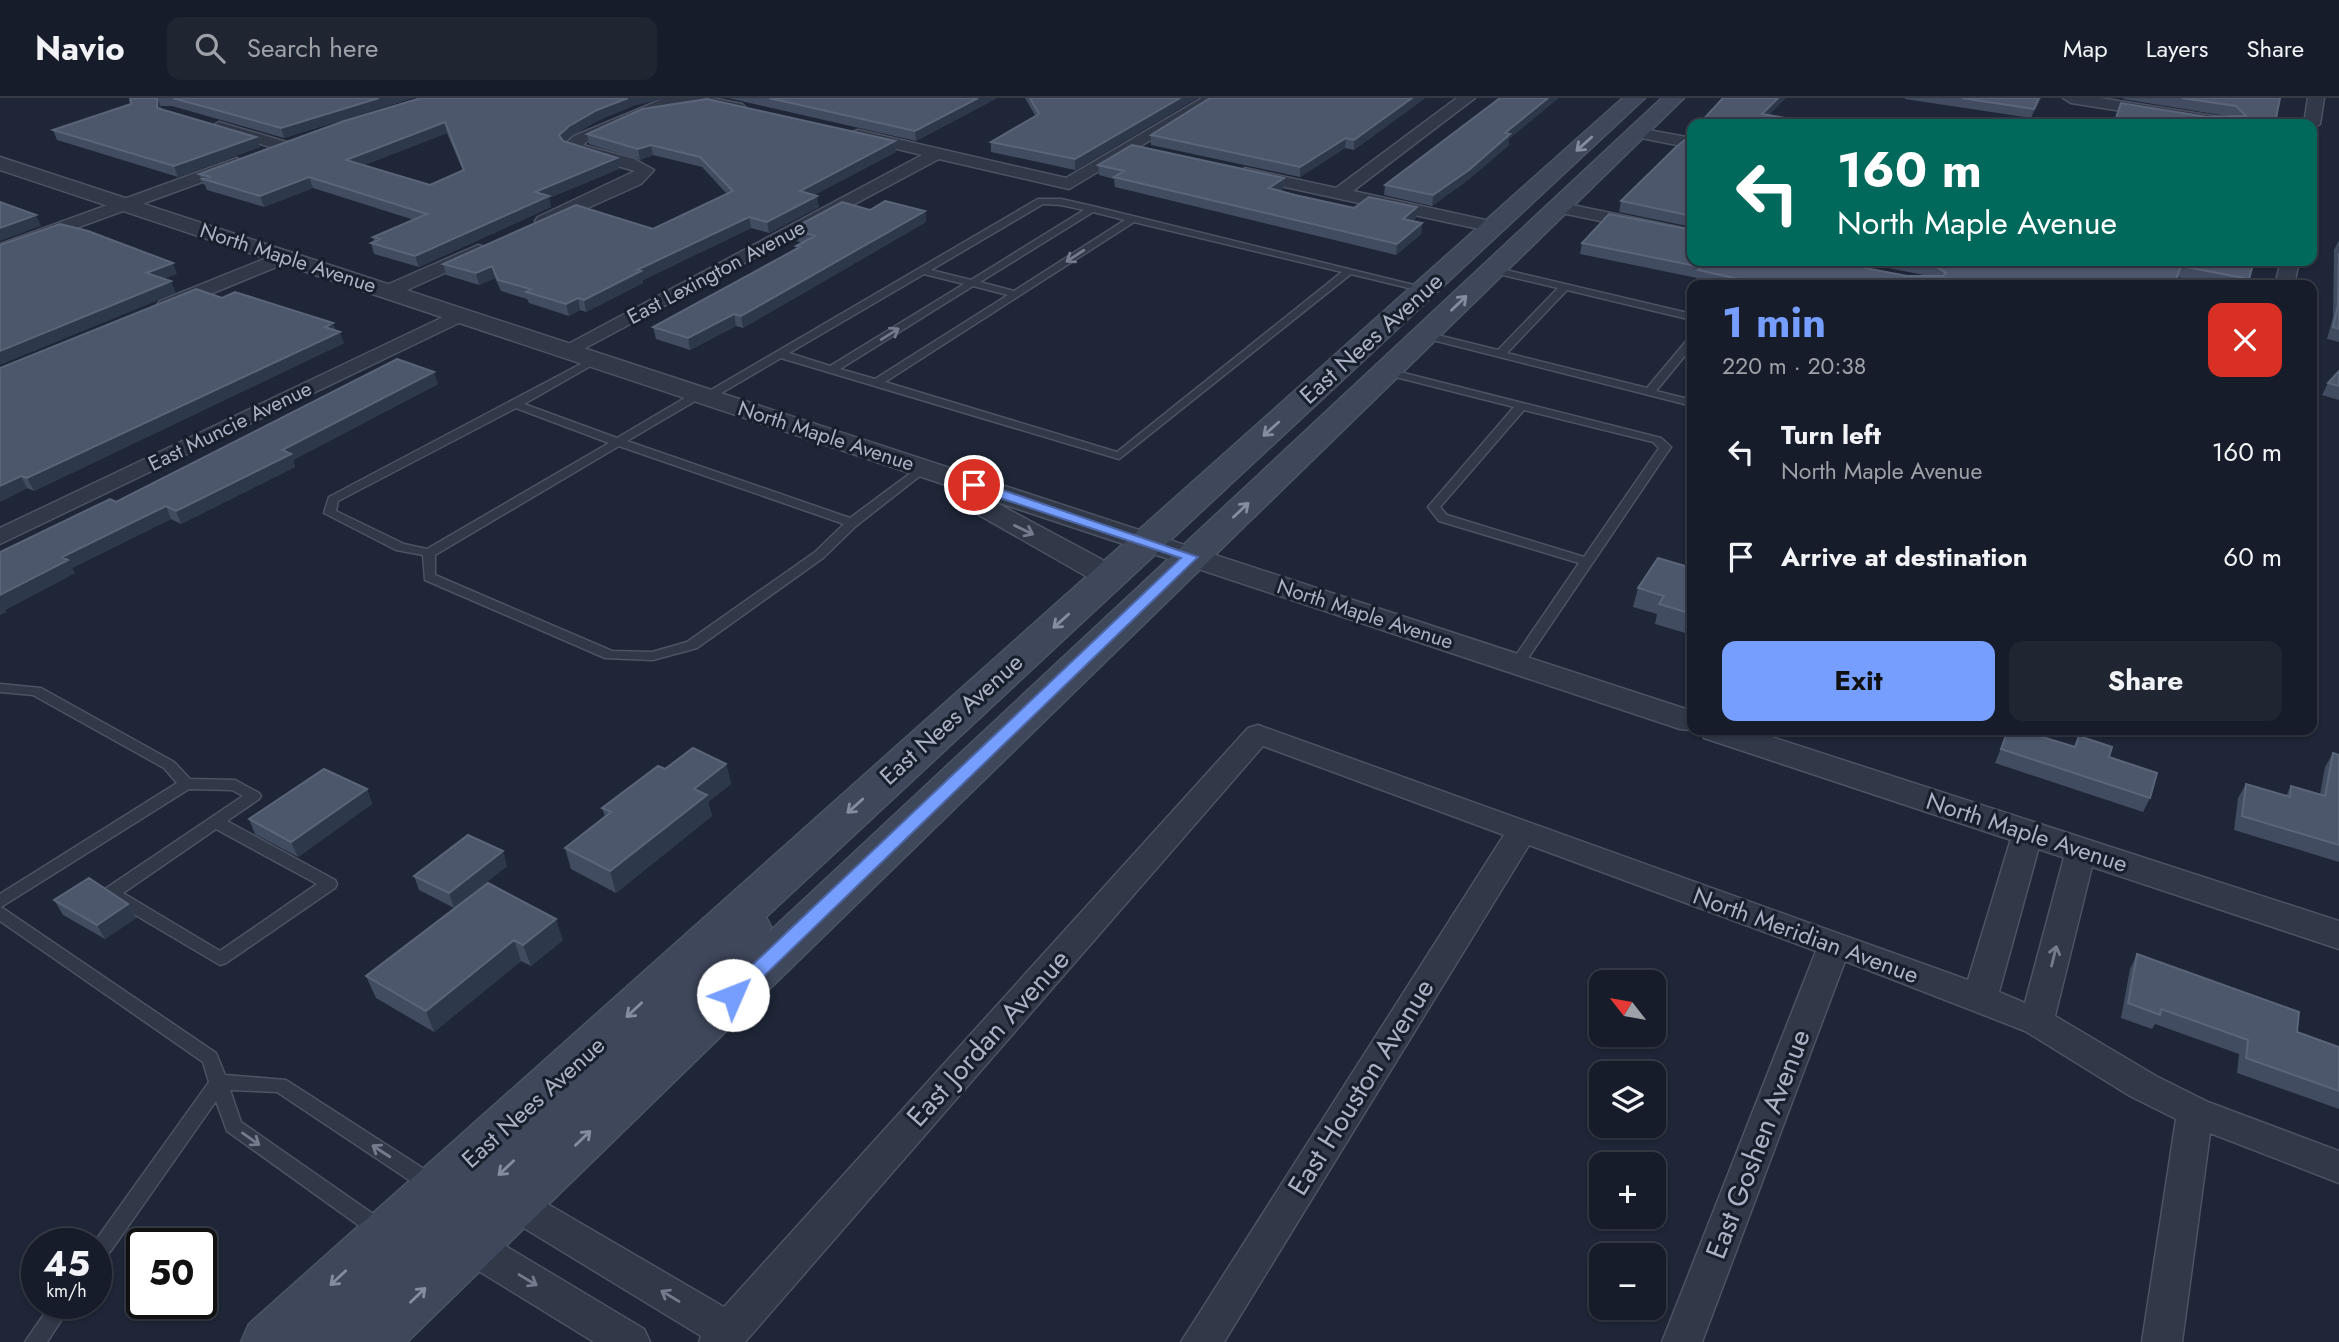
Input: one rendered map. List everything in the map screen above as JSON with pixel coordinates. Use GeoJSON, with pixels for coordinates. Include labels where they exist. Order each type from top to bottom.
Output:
{"type":"FeatureCollection","features":[{"type":"Feature","properties":{"kind":"main road","name":"East Nees Avenue"},"geometry":{"type":"LineString","coordinates":[[269,1342],[1634,98]]}},
{"type":"Feature","properties":{"kind":"main road","name":"East Nees Avenue"},"geometry":{"type":"LineString","coordinates":[[369,1342],[1674,98]]}},
{"type":"Feature","properties":{"kind":"main road"},"geometry":{"type":"LineString","coordinates":[[1493,227],[1502,236],[1482,258],[1493,270]]}},
{"type":"Feature","properties":{"kind":"main road"},"geometry":{"type":"LineString","coordinates":[[470,1245],[467,1229],[471,1208],[486,1187],[718,970],[804,852]]}},
{"type":"Feature","properties":{"kind":"main road"},"geometry":{"type":"LineString","coordinates":[[320,1342],[411,1256],[429,1232],[438,1206],[438,1188]]}},
{"type":"Feature","properties":{"kind":"street"},"geometry":{"type":"LineString","coordinates":[[844,132],[1069,184],[1213,98]]}},
{"type":"Feature","properties":{"kind":"street"},"geometry":{"type":"LineString","coordinates":[[1338,194],[1467,98]]}},
{"type":"Feature","properties":{"kind":"street"},"geometry":{"type":"LineString","coordinates":[[2077,98],[2202,119]]}},
{"type":"Feature","properties":{"kind":"street"},"geometry":{"type":"LineString","coordinates":[[2314,119],[2322,98]]}},
{"type":"Feature","properties":{"kind":"street"},"geometry":{"type":"LineString","coordinates":[[522,231],[635,180],[646,170],[637,164],[583,152],[572,146],[580,139],[651,108],[685,99],[749,110]]}},
{"type":"Feature","properties":{"kind":"street"},"geometry":{"type":"LineString","coordinates":[[0,250],[289,144],[205,123]]}},
{"type":"Feature","properties":{"kind":"street"},"geometry":{"type":"LineString","coordinates":[[1637,132],[1687,142]]}},
{"type":"Feature","properties":{"kind":"street"},"geometry":{"type":"LineString","coordinates":[[1130,148],[1156,153]]}},
{"type":"Feature","properties":{"kind":"street","name":"East Lexington Avenue"},"geometry":{"type":"LineString","coordinates":[[567,350],[938,153]]}},
{"type":"Feature","properties":{"kind":"street","name":"North Maple Avenue"},"geometry":{"type":"LineString","coordinates":[[0,163],[1687,720]]}},
{"type":"Feature","properties":{"kind":"street"},"geometry":{"type":"LineString","coordinates":[[1234,171],[1493,227]]}},
{"type":"Feature","properties":{"kind":"street"},"geometry":{"type":"LineString","coordinates":[[1558,207],[1687,234]]}},
{"type":"Feature","properties":{"kind":"street"},"geometry":{"type":"LineString","coordinates":[[389,292],[497,242]]}},
{"type":"Feature","properties":{"kind":"street"},"geometry":{"type":"LineString","coordinates":[[154,311],[284,257]]}},
{"type":"Feature","properties":{"kind":"street","name":"East Muncie Avenue"},"geometry":{"type":"LineString","coordinates":[[0,537],[460,315]]}},
{"type":"Feature","properties":{"kind":"street"},"geometry":{"type":"LineString","coordinates":[[924,468],[995,516],[1076,555],[1109,577]]}},
{"type":"Feature","properties":{"kind":"street","name":"North Meridian Avenue"},"geometry":{"type":"LineString","coordinates":[[1258,734],[1980,998],[2037,1022],[2143,1086],[2195,1112],[2339,1167]]}},
{"type":"Feature","properties":{"kind":"street","name":"East Jordan Avenue"},"geometry":{"type":"LineString","coordinates":[[724,1336],[1258,734]]}},
{"type":"Feature","properties":{"kind":"street","name":"North Maple Avenue"},"geometry":{"type":"LineString","coordinates":[[1731,735],[2339,935]]}},
{"type":"Feature","properties":{"kind":"street","name":"East Houston Avenue"},"geometry":{"type":"LineString","coordinates":[[1201,1342],[1522,832]]}},
{"type":"Feature","properties":{"kind":"street"},"geometry":{"type":"LineString","coordinates":[[1980,998],[2028,832]]}},
{"type":"Feature","properties":{"kind":"street"},"geometry":{"type":"LineString","coordinates":[[2037,1022],[2081,850]]}},
{"type":"Feature","properties":{"kind":"street","name":"East Goshen Avenue"},"geometry":{"type":"LineString","coordinates":[[1682,1342],[1835,946]]}},
{"type":"Feature","properties":{"kind":"street"},"geometry":{"type":"LineString","coordinates":[[2162,1342],[2195,1112]]}},
{"type":"Feature","properties":{"kind":"street"},"geometry":{"type":"LineString","coordinates":[[514,1203],[724,1336]]}},
{"type":"Feature","properties":{"kind":"street"},"geometry":{"type":"LineString","coordinates":[[470,1245],[630,1342]]}},
{"type":"Feature","properties":{"kind":"lane"},"geometry":{"type":"LineString","coordinates":[[596,360],[333,499],[330,513],[400,547],[429,553],[618,442],[780,354],[1037,202],[1057,201],[1425,289]]}},
{"type":"Feature","properties":{"kind":"lane"},"geometry":{"type":"LineString","coordinates":[[832,369],[1092,209]]}},
{"type":"Feature","properties":{"kind":"lane"},"geometry":{"type":"LineString","coordinates":[[877,383],[1133,219]]}},
{"type":"Feature","properties":{"kind":"lane"},"geometry":{"type":"LineString","coordinates":[[920,270],[1016,294]]}},
{"type":"Feature","properties":{"kind":"lane"},"geometry":{"type":"LineString","coordinates":[[1493,270],[1687,316]]}},
{"type":"Feature","properties":{"kind":"lane"},"geometry":{"type":"LineString","coordinates":[[780,354],[1119,456],[1349,271]]}},
{"type":"Feature","properties":{"kind":"lane"},"geometry":{"type":"LineString","coordinates":[[1500,354],[1565,287]]}},
{"type":"Feature","properties":{"kind":"lane"},"geometry":{"type":"LineString","coordinates":[[1425,335],[1687,402]]}},
{"type":"Feature","properties":{"kind":"lane"},"geometry":{"type":"LineString","coordinates":[[1649,392],[1687,347]]}},
{"type":"Feature","properties":{"kind":"lane"},"geometry":{"type":"LineString","coordinates":[[1388,372],[1657,440],[1665,447],[1517,664]]}},
{"type":"Feature","properties":{"kind":"lane"},"geometry":{"type":"LineString","coordinates":[[515,404],[852,523]]}},
{"type":"Feature","properties":{"kind":"lane"},"geometry":{"type":"LineString","coordinates":[[1521,406],[1434,507],[1436,513],[1443,519],[1588,562]]}},
{"type":"Feature","properties":{"kind":"lane"},"geometry":{"type":"LineString","coordinates":[[429,553],[429,577],[610,655],[653,656],[692,645],[819,555],[852,523],[924,468]]}},
{"type":"Feature","properties":{"kind":"lane"},"geometry":{"type":"LineString","coordinates":[[0,688],[36,691],[169,765],[186,784]]}},
{"type":"Feature","properties":{"kind":"lane"},"geometry":{"type":"LineString","coordinates":[[0,902],[186,784],[235,785],[254,796],[111,893],[220,959],[329,884],[216,822]]}},
{"type":"Feature","properties":{"kind":"lane"},"geometry":{"type":"LineString","coordinates":[[0,913],[210,1058],[233,1126],[386,1234]]}},
{"type":"Feature","properties":{"kind":"lane"},"geometry":{"type":"LineString","coordinates":[[219,1082],[280,1085],[438,1188]]}},
{"type":"Feature","properties":{"kind":"lane"},"geometry":{"type":"LineString","coordinates":[[112,1233],[219,1082]]}},
{"type":"Feature","properties":{"kind":"lane"},"geometry":{"type":"LineString","coordinates":[[35,1342],[51,1319]]}},
{"type":"Feature","properties":{"kind":"building"},"geometry":{"type":"Polygon","coordinates":[[[130,98],[157,98],[157,108],[256,137],[174,166],[53,130],[131,104],[130,98]]]}},
{"type":"Feature","properties":{"kind":"building"},"geometry":{"type":"Polygon","coordinates":[[[173,98],[379,98],[281,128],[173,98]]]}},
{"type":"Feature","properties":{"kind":"building"},"geometry":{"type":"Polygon","coordinates":[[[421,98],[628,98],[597,110],[559,135],[563,141],[617,158],[535,192],[549,196],[415,256],[371,243],[380,239],[373,237],[427,214],[309,177],[260,196],[203,179],[211,177],[199,174],[344,121],[421,98]],[[445,122],[346,160],[430,185],[464,170],[445,122]]]}},
{"type":"Feature","properties":{"kind":"building"},"geometry":{"type":"Polygon","coordinates":[[[769,98],[978,98],[915,131],[769,98]]]}},
{"type":"Feature","properties":{"kind":"building"},"geometry":{"type":"Polygon","coordinates":[[[1030,98],[1180,98],[1075,159],[991,142],[1039,114],[1030,98]]]}},
{"type":"Feature","properties":{"kind":"building"},"geometry":{"type":"Polygon","coordinates":[[[1210,98],[1412,98],[1354,140],[1346,138],[1300,167],[1151,135],[1210,98]]]}},
{"type":"Feature","properties":{"kind":"building"},"geometry":{"type":"Polygon","coordinates":[[[1500,98],[1548,98],[1505,133],[1510,134],[1469,170],[1433,195],[1385,185],[1500,98]]]}},
{"type":"Feature","properties":{"kind":"building"},"geometry":{"type":"Polygon","coordinates":[[[1723,98],[1778,98],[1762,114],[1791,119],[1704,119],[1723,98]]]}},
{"type":"Feature","properties":{"kind":"building"},"geometry":{"type":"Polygon","coordinates":[[[1962,98],[2039,98],[2034,109],[1962,98]]]}},
{"type":"Feature","properties":{"kind":"building"},"geometry":{"type":"Polygon","coordinates":[[[2182,98],[2280,98],[2276,119],[2116,119],[2121,103],[2207,117],[2246,116],[2236,106],[2182,98]]]}},
{"type":"Feature","properties":{"kind":"building"},"geometry":{"type":"Polygon","coordinates":[[[707,99],[895,141],[800,191],[817,196],[767,222],[749,217],[637,270],[641,271],[584,300],[578,298],[566,304],[526,292],[531,289],[498,280],[492,266],[476,273],[443,264],[576,205],[653,229],[733,191],[700,157],[651,145],[638,149],[587,134],[642,109],[707,99]]]}},
{"type":"Feature","properties":{"kind":"building"},"geometry":{"type":"Polygon","coordinates":[[[1687,139],[1687,215],[1621,201],[1687,139]]]}},
{"type":"Feature","properties":{"kind":"building"},"geometry":{"type":"Polygon","coordinates":[[[1132,145],[1284,178],[1269,188],[1354,208],[1369,197],[1417,207],[1403,219],[1422,223],[1397,244],[1114,177],[1124,171],[1098,165],[1132,145]]]}},
{"type":"Feature","properties":{"kind":"building"},"geometry":{"type":"Polygon","coordinates":[[[885,201],[925,211],[741,316],[734,314],[688,338],[653,327],[800,247],[796,246],[815,236],[792,229],[842,202],[870,210],[885,201]]]}},
{"type":"Feature","properties":{"kind":"building"},"geometry":{"type":"Polygon","coordinates":[[[0,202],[36,215],[0,228],[0,202]]]}},
{"type":"Feature","properties":{"kind":"building"},"geometry":{"type":"Polygon","coordinates":[[[1609,214],[1687,229],[1687,264],[1582,243],[1609,214]]]}},
{"type":"Feature","properties":{"kind":"building"},"geometry":{"type":"Polygon","coordinates":[[[60,224],[88,231],[173,263],[146,273],[171,281],[0,351],[0,245],[60,224]]]}},
{"type":"Feature","properties":{"kind":"building"},"geometry":{"type":"Polygon","coordinates":[[[2339,253],[2339,329],[2333,327],[2338,305],[2339,253]]]}},
{"type":"Feature","properties":{"kind":"building"},"geometry":{"type":"Polygon","coordinates":[[[1696,266],[1855,266],[1907,276],[1943,276],[1946,273],[1936,266],[2181,266],[2176,280],[1743,280],[1698,270],[1701,267],[1696,266]]]}},
{"type":"Feature","properties":{"kind":"building"},"geometry":{"type":"Polygon","coordinates":[[[2181,266],[2253,266],[2249,279],[2181,266]]]}},
{"type":"Feature","properties":{"kind":"building"},"geometry":{"type":"Polygon","coordinates":[[[196,289],[222,298],[235,292],[333,323],[325,327],[340,332],[27,478],[21,476],[0,486],[0,368],[196,289]]]}},
{"type":"Feature","properties":{"kind":"building"},"geometry":{"type":"Polygon","coordinates":[[[397,359],[434,372],[282,450],[291,454],[176,511],[166,506],[62,557],[68,560],[0,595],[0,552],[110,499],[116,502],[397,359]]]}},
{"type":"Feature","properties":{"kind":"building"},"geometry":{"type":"Polygon","coordinates":[[[2339,371],[2339,386],[2328,383],[2339,371]]]}},
{"type":"Feature","properties":{"kind":"building"},"geometry":{"type":"Polygon","coordinates":[[[1658,558],[1687,567],[1687,612],[1659,604],[1664,596],[1638,588],[1658,558]]]}},
{"type":"Feature","properties":{"kind":"building"},"geometry":{"type":"Polygon","coordinates":[[[2006,735],[2036,735],[2075,747],[2079,736],[2112,747],[2109,757],[2157,773],[2150,798],[2001,749],[2006,735]]]}},
{"type":"Feature","properties":{"kind":"building"},"geometry":{"type":"Polygon","coordinates":[[[693,748],[726,764],[694,789],[707,795],[610,871],[565,848],[611,812],[602,808],[658,766],[665,769],[693,748]]]}},
{"type":"Feature","properties":{"kind":"building"},"geometry":{"type":"Polygon","coordinates":[[[2333,753],[2339,755],[2339,845],[2242,816],[2246,784],[2290,797],[2291,786],[2325,796],[2333,753]]]}},
{"type":"Feature","properties":{"kind":"building"},"geometry":{"type":"Polygon","coordinates":[[[324,769],[367,789],[291,842],[249,819],[324,769]]]}},
{"type":"Feature","properties":{"kind":"building"},"geometry":{"type":"Polygon","coordinates":[[[468,835],[503,851],[449,893],[414,876],[468,835]]]}},
{"type":"Feature","properties":{"kind":"building"},"geometry":{"type":"Polygon","coordinates":[[[89,878],[128,904],[97,925],[54,900],[89,878]]]}},
{"type":"Feature","properties":{"kind":"building"},"geometry":{"type":"Polygon","coordinates":[[[488,883],[556,919],[523,945],[514,940],[426,1011],[366,976],[488,883]]]}},
{"type":"Feature","properties":{"kind":"building"},"geometry":{"type":"Polygon","coordinates":[[[2137,954],[2299,1012],[2297,1032],[2339,1047],[2339,1091],[2246,1058],[2248,1040],[2161,1009],[2160,1015],[2128,1003],[2137,954]]]}},
{"type":"Feature","properties":{"kind":"route"},"geometry":{"type":"LineString","coordinates":[[733,995],[1191,557],[974,485]]}}]}
